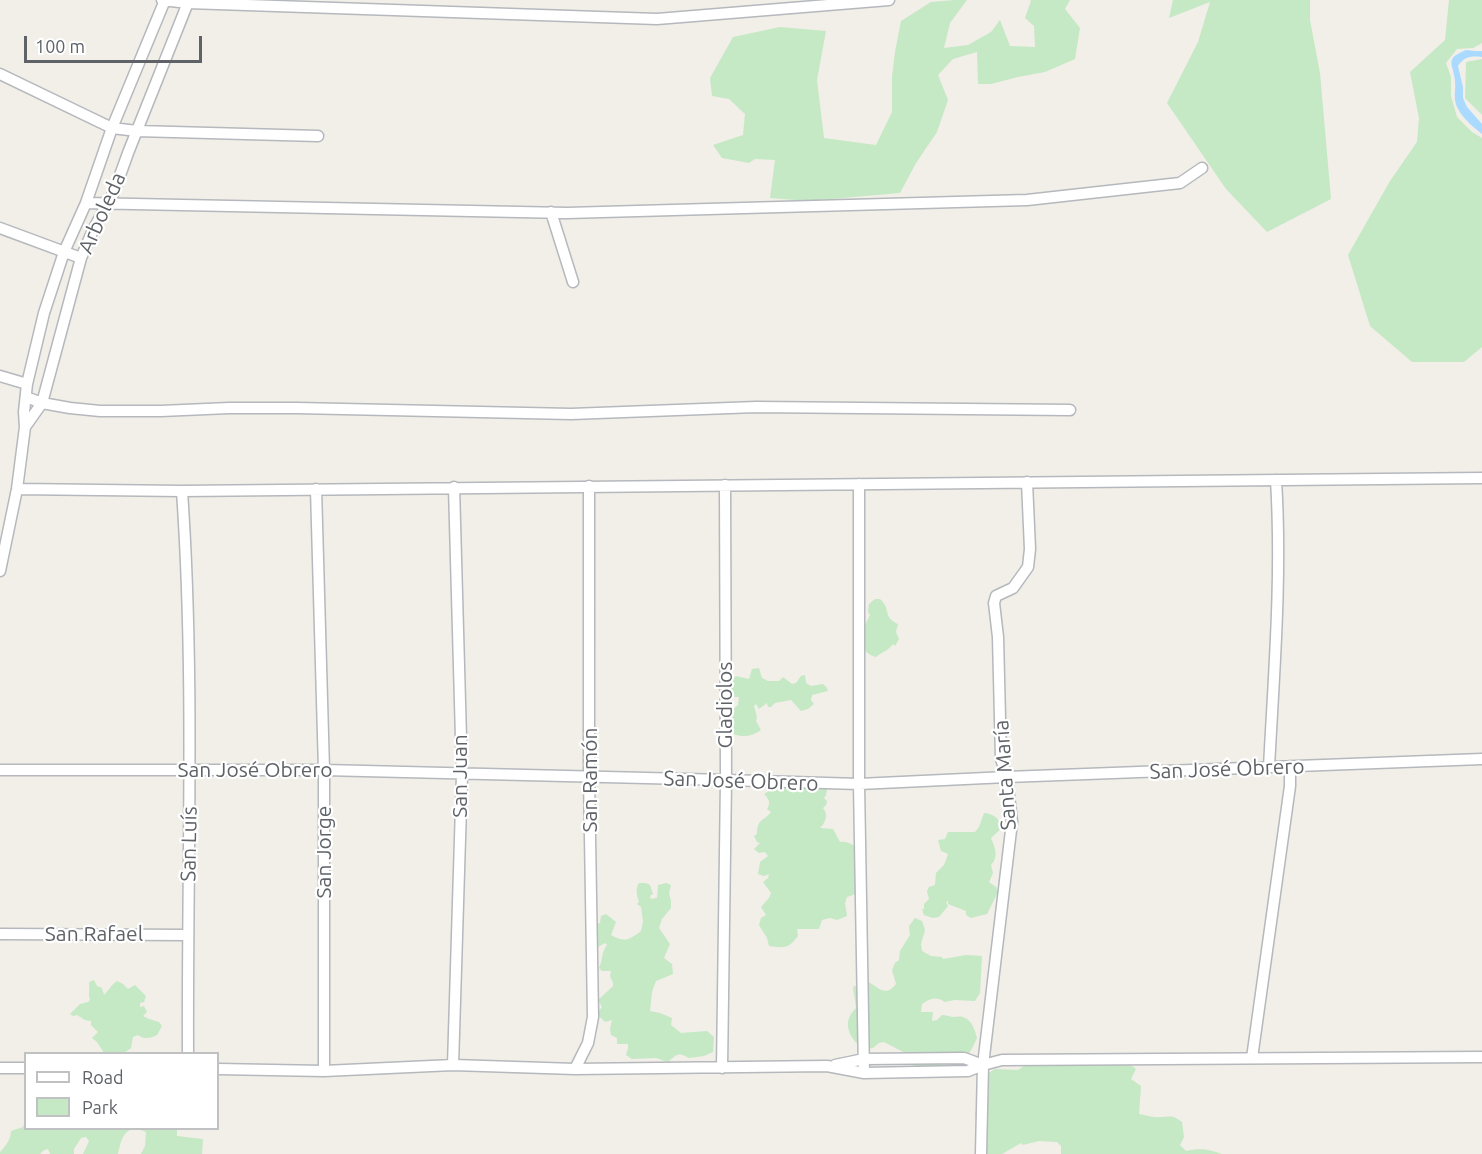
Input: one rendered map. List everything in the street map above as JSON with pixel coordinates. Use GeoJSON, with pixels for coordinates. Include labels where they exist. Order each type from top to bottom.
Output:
{"type":"FeatureCollection","features":[{"type":"Feature","properties":{"kind":"street"},"geometry":{"type":"LineString","coordinates":[[164,0],[657,19],[889,0]]}},
{"type":"Feature","properties":{"kind":"street","name":"Arboleda"},"geometry":{"type":"LineString","coordinates":[[0,571],[5,514],[17,489],[25,427],[27,384],[44,313],[64,252],[86,203],[112,128],[164,0]]}},
{"type":"Feature","properties":{"kind":"street","name":"Arboleda"},"geometry":{"type":"LineString","coordinates":[[25,427],[42,404],[81,258],[114,192],[136,131],[189,2]]}},
{"type":"Feature","properties":{"kind":"street"},"geometry":{"type":"LineString","coordinates":[[0,74],[112,128],[136,131],[318,136]]}},
{"type":"Feature","properties":{"kind":"street"},"geometry":{"type":"LineString","coordinates":[[86,203],[551,212],[1027,200],[1180,183],[1202,168]]}},
{"type":"Feature","properties":{"kind":"street"},"geometry":{"type":"LineString","coordinates":[[551,212],[573,282]]}},
{"type":"Feature","properties":{"kind":"street"},"geometry":{"type":"LineString","coordinates":[[0,228],[81,258]]}},
{"type":"Feature","properties":{"kind":"street"},"geometry":{"type":"LineString","coordinates":[[0,376],[27,384]]}},
{"type":"Feature","properties":{"kind":"street"},"geometry":{"type":"LineString","coordinates":[[26,397],[42,404],[100,411],[297,408],[571,414],[756,407],[1070,410]]}},
{"type":"Feature","properties":{"kind":"street"},"geometry":{"type":"LineString","coordinates":[[17,489],[316,489],[1482,478]]}},
{"type":"Feature","properties":{"kind":"street"},"geometry":{"type":"LineString","coordinates":[[1269,767],[1279,521],[1276,480]]}},
{"type":"Feature","properties":{"kind":"street","name":"Santa María"},"geometry":{"type":"LineString","coordinates":[[981,1154],[983,1065],[1012,822],[1007,777],[1001,759],[998,637],[994,603],[996,596],[1012,588],[1028,567],[1030,549],[1027,482]]}},
{"type":"Feature","properties":{"kind":"street"},"geometry":{"type":"LineString","coordinates":[[859,484],[859,784],[864,1073]]}},
{"type":"Feature","properties":{"kind":"street","name":"Gladiolos"},"geometry":{"type":"LineString","coordinates":[[722,1068],[726,780],[725,485]]}},
{"type":"Feature","properties":{"kind":"street","name":"San Ramón"},"geometry":{"type":"LineString","coordinates":[[575,1069],[588,1043],[593,1017],[589,777],[589,486]]}},
{"type":"Feature","properties":{"kind":"street","name":"San Juan"},"geometry":{"type":"LineString","coordinates":[[453,1065],[462,774],[454,487]]}},
{"type":"Feature","properties":{"kind":"street","name":"San Jorge"},"geometry":{"type":"LineString","coordinates":[[316,489],[324,770],[324,1071]]}},
{"type":"Feature","properties":{"kind":"street","name":"San Luís"},"geometry":{"type":"LineString","coordinates":[[182,490],[189,630],[188,1052]]}},
{"type":"Feature","properties":{"kind":"street","name":"San José Obrero"},"geometry":{"type":"LineString","coordinates":[[0,770],[324,770],[859,784],[1482,759]]}},
{"type":"Feature","properties":{"kind":"street"},"geometry":{"type":"LineString","coordinates":[[1251,1058],[1290,786],[1290,766]]}},
{"type":"Feature","properties":{"kind":"street","name":"San Rafael"},"geometry":{"type":"LineString","coordinates":[[0,934],[187,935]]}},
{"type":"Feature","properties":{"kind":"street"},"geometry":{"type":"LineString","coordinates":[[827,1066],[864,1073],[968,1071],[1002,1060],[1482,1057]]}},
{"type":"Feature","properties":{"kind":"street"},"geometry":{"type":"LineString","coordinates":[[219,1069],[324,1071],[453,1065],[575,1069],[722,1068],[827,1066],[864,1059],[964,1059],[983,1065]]}},
{"type":"Feature","properties":{"kind":"street"},"geometry":{"type":"LineString","coordinates":[[0,1068],[24,1068]]}},
{"type":"Feature","properties":{"kind":"green space"},"geometry":{"type":"Polygon","coordinates":[[[967,0],[950,23],[944,48],[968,45],[991,32],[1000,20],[1010,46],[1035,47],[1034,26],[1025,18],[1030,0],[1070,0],[1065,9],[1080,28],[1075,59],[1045,72],[991,84],[978,84],[977,52],[953,59],[938,75],[948,100],[937,132],[916,163],[900,193],[808,201],[770,198],[775,160],[755,159],[749,163],[722,158],[713,145],[743,135],[745,114],[729,99],[712,96],[710,78],[733,37],[780,27],[826,31],[817,80],[824,138],[876,145],[892,112],[892,77],[901,21],[931,2],[967,0]]]}},
{"type":"Feature","properties":{"kind":"green space"},"geometry":{"type":"Polygon","coordinates":[[[1173,0],[1310,0],[1310,20],[1320,73],[1331,199],[1267,232],[1226,189],[1167,103],[1198,42],[1210,2],[1169,18],[1173,0]]]}},
{"type":"Feature","properties":{"kind":"green space"},"geometry":{"type":"Polygon","coordinates":[[[1449,0],[1482,0],[1482,43],[1473,48],[1457,49],[1446,63],[1451,77],[1451,96],[1457,117],[1472,132],[1482,138],[1482,347],[1464,362],[1412,362],[1370,326],[1348,255],[1390,181],[1417,142],[1419,118],[1410,72],[1445,40],[1449,0]]]}},
{"type":"Feature","properties":{"kind":"green space"},"geometry":{"type":"Polygon","coordinates":[[[1482,59],[1482,115],[1465,98],[1466,62],[1482,59]]]}},
{"type":"Feature","properties":{"kind":"green space"},"geometry":{"type":"Polygon","coordinates":[[[875,599],[880,599],[884,603],[890,619],[898,624],[896,632],[899,639],[895,646],[893,644],[876,657],[865,650],[863,635],[870,615],[869,604],[875,599]]]}},
{"type":"Feature","properties":{"kind":"green space"},"geometry":{"type":"Polygon","coordinates":[[[759,668],[762,678],[768,681],[779,681],[783,677],[792,684],[805,675],[806,683],[811,686],[823,684],[828,691],[812,695],[811,700],[814,704],[801,711],[791,700],[775,703],[771,707],[768,707],[767,703],[759,709],[756,704],[754,706],[756,721],[761,730],[748,736],[734,734],[733,729],[728,728],[730,712],[738,705],[739,697],[723,697],[720,687],[736,676],[749,679],[752,669],[759,668]]]}},
{"type":"Feature","properties":{"kind":"green space"},"geometry":{"type":"Polygon","coordinates":[[[788,776],[828,785],[824,798],[827,801],[823,808],[826,819],[820,828],[833,829],[840,842],[852,844],[867,860],[857,876],[856,894],[847,897],[845,903],[847,916],[837,920],[830,918],[822,920],[819,929],[797,929],[798,936],[791,943],[785,947],[778,947],[769,946],[759,925],[761,918],[766,915],[761,907],[771,893],[763,882],[769,874],[764,876],[758,874],[760,862],[768,856],[765,852],[759,853],[754,849],[760,843],[754,836],[757,834],[760,822],[771,812],[767,809],[769,801],[764,794],[788,776]]]}},
{"type":"Feature","properties":{"kind":"green space"},"geometry":{"type":"Polygon","coordinates":[[[984,813],[995,817],[1003,827],[991,838],[996,856],[991,865],[993,873],[989,882],[996,887],[998,892],[987,914],[971,918],[966,915],[966,911],[948,904],[948,901],[946,902],[948,906],[939,917],[924,915],[922,909],[929,899],[927,891],[929,887],[935,885],[936,873],[944,865],[948,854],[941,851],[938,840],[945,839],[948,832],[975,832],[984,813]]]}},
{"type":"Feature","properties":{"kind":"green space"},"geometry":{"type":"Polygon","coordinates":[[[639,883],[650,885],[653,894],[650,896],[651,899],[657,898],[658,885],[666,883],[671,885],[669,893],[671,908],[662,919],[659,928],[670,944],[664,958],[672,964],[673,974],[656,981],[650,1011],[672,1018],[671,1025],[681,1033],[707,1031],[714,1037],[713,1052],[704,1056],[689,1058],[678,1055],[668,1062],[656,1058],[632,1059],[626,1055],[628,1044],[617,1044],[617,1038],[611,1035],[612,1020],[605,1022],[599,1016],[598,1012],[602,1007],[598,1000],[613,986],[613,983],[610,976],[611,971],[602,971],[599,968],[607,945],[605,943],[598,947],[596,924],[600,923],[601,916],[606,914],[616,922],[611,935],[627,939],[641,931],[643,921],[641,907],[637,904],[639,902],[637,890],[639,883]]]}},
{"type":"Feature","properties":{"kind":"green space"},"geometry":{"type":"Polygon","coordinates":[[[915,918],[922,921],[925,930],[921,944],[922,951],[943,959],[966,955],[982,956],[980,993],[975,1001],[945,1002],[933,998],[922,1004],[921,1012],[933,1012],[932,1021],[942,1015],[969,1020],[977,1038],[972,1049],[968,1054],[937,1067],[921,1069],[912,1065],[909,1055],[884,1042],[873,1048],[862,1049],[848,1029],[849,1019],[856,1008],[853,987],[867,981],[885,991],[896,984],[892,970],[899,960],[900,951],[910,935],[909,926],[915,918]]]}},
{"type":"Feature","properties":{"kind":"green space"},"geometry":{"type":"Polygon","coordinates":[[[94,980],[97,986],[102,988],[104,995],[117,981],[128,989],[135,985],[146,996],[144,1002],[140,1003],[140,1007],[144,1006],[147,1012],[143,1016],[159,1022],[162,1026],[157,1035],[148,1038],[138,1035],[133,1037],[131,1048],[125,1052],[103,1052],[92,1038],[98,1032],[91,1025],[91,1021],[70,1014],[80,1004],[90,1000],[89,982],[94,980]]]}},
{"type":"Feature","properties":{"kind":"green space"},"geometry":{"type":"Polygon","coordinates":[[[1108,1063],[1132,1066],[1136,1069],[1131,1079],[1141,1086],[1139,1114],[1154,1117],[1171,1116],[1182,1122],[1184,1137],[1180,1145],[1186,1151],[1204,1150],[1222,1154],[1061,1154],[1061,1146],[1057,1142],[1039,1141],[1023,1145],[1021,1143],[1002,1154],[985,1154],[975,1114],[987,1074],[995,1069],[1018,1070],[1024,1066],[1108,1063]]]}},
{"type":"Feature","properties":{"kind":"green space"},"geometry":{"type":"Polygon","coordinates":[[[24,1124],[24,1130],[129,1130],[123,1137],[118,1154],[83,1154],[89,1141],[86,1137],[81,1138],[74,1149],[74,1154],[50,1154],[48,1149],[40,1154],[0,1154],[9,1140],[11,1131],[23,1127],[24,1124]]]}},
{"type":"Feature","properties":{"kind":"green space"},"geometry":{"type":"Polygon","coordinates":[[[141,1130],[177,1130],[177,1136],[203,1139],[202,1154],[141,1154],[145,1146],[146,1132],[141,1130]]]}},
{"type":"Feature","properties":{"kind":"water"},"geometry":{"type":"Polygon","coordinates":[[[1466,50],[1482,51],[1482,57],[1468,57],[1458,66],[1463,98],[1467,107],[1482,124],[1482,134],[1462,115],[1455,100],[1452,59],[1466,50]]]}}]}
